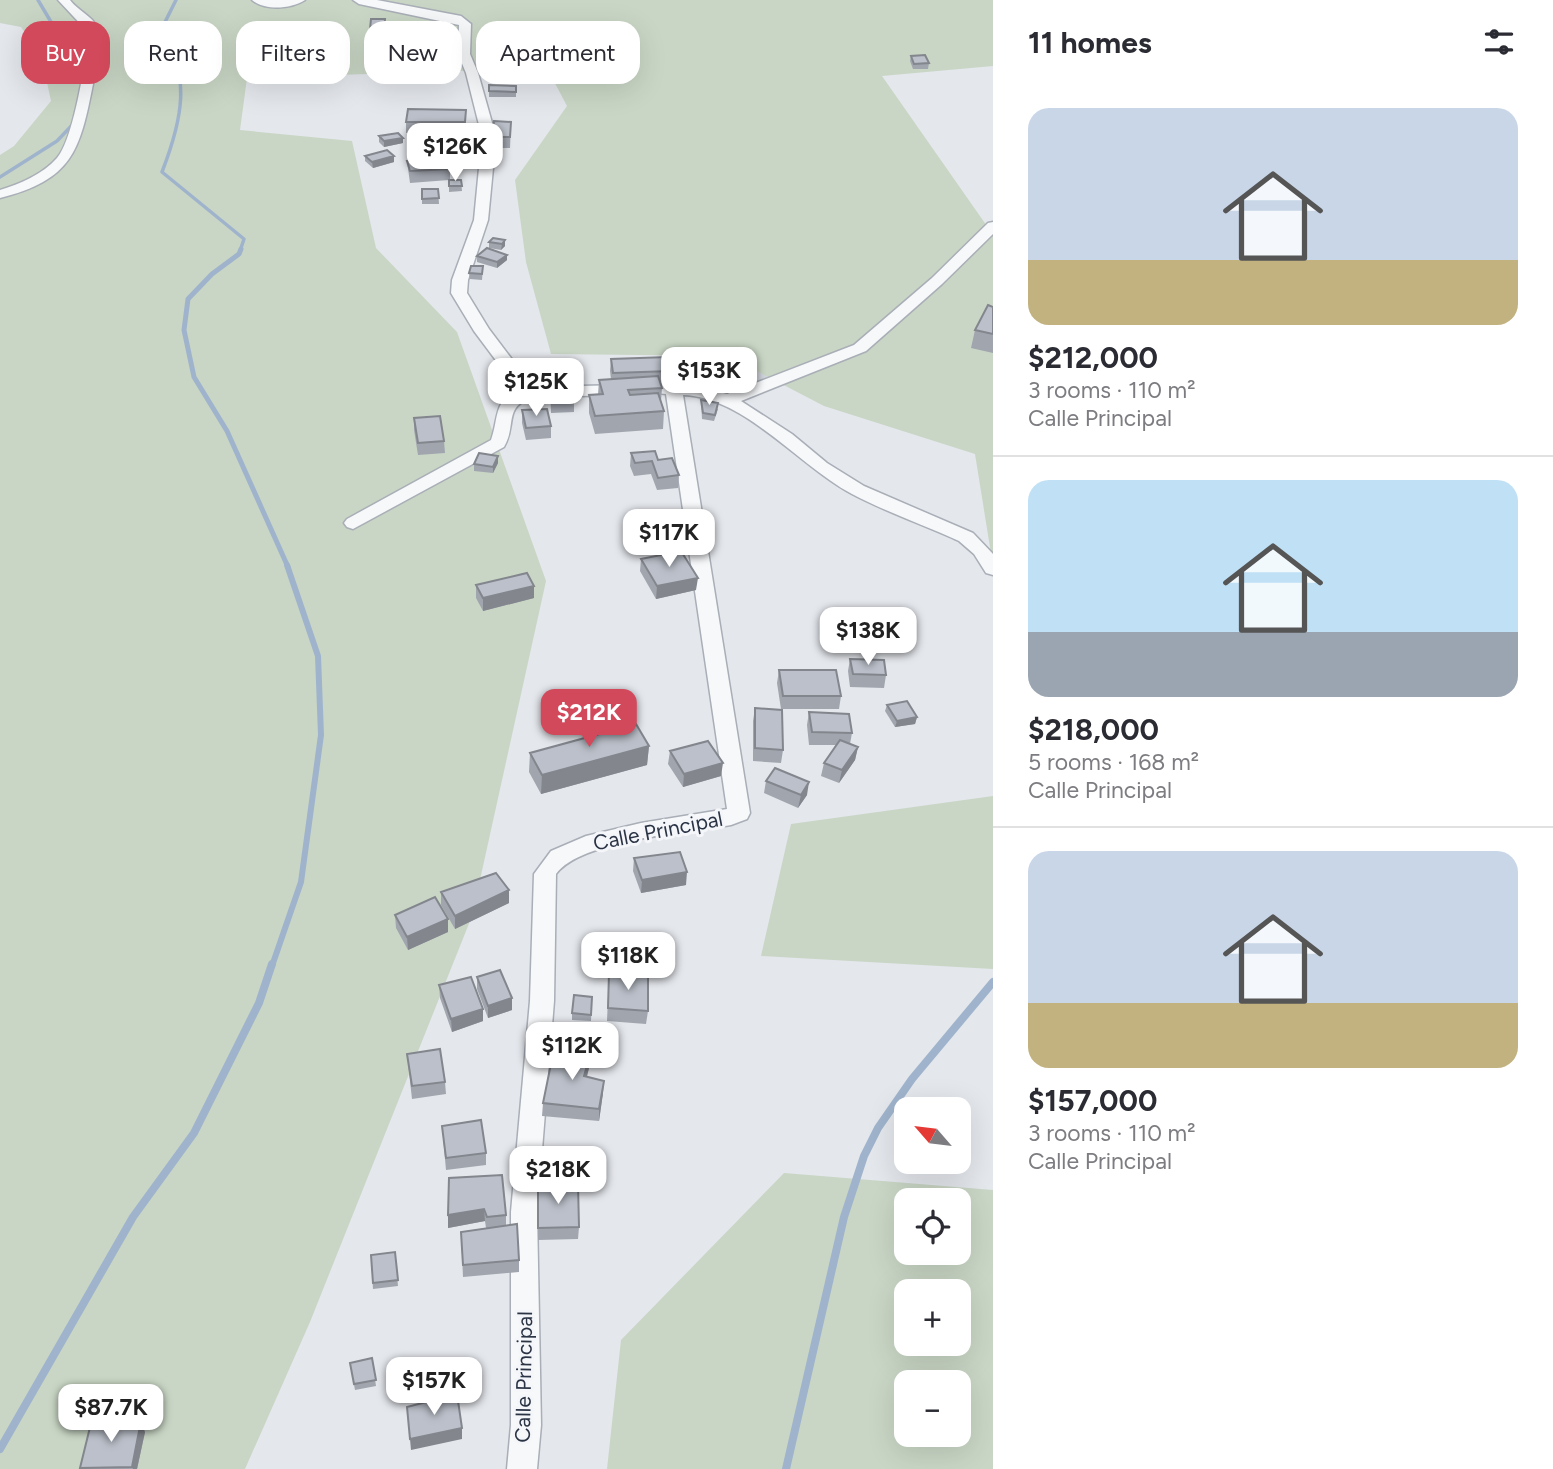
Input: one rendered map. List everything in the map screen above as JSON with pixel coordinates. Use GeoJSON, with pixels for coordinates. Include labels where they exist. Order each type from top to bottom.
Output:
{"type":"FeatureCollection","features":[{"type":"Feature","properties":{"kind":"street"},"geometry":{"type":"LineString","coordinates":[[0,194],[35,180],[60,164],[68,153],[95,43],[90,24],[64,0]]}},
{"type":"Feature","properties":{"kind":"street"},"geometry":{"type":"LineString","coordinates":[[258,0],[264,5],[272,5],[299,0]]}},
{"type":"Feature","properties":{"kind":"street"},"geometry":{"type":"LineString","coordinates":[[359,0],[464,22],[464,54],[472,73],[489,137],[481,220],[460,280],[459,293],[482,331],[528,392]]}},
{"type":"Feature","properties":{"kind":"street"},"geometry":{"type":"LineString","coordinates":[[728,400],[860,348],[890,319],[937,281],[993,226]]}},
{"type":"Feature","properties":{"kind":"street"},"geometry":{"type":"LineString","coordinates":[[353,523],[498,443],[501,438],[502,415],[507,406],[514,398],[528,392],[674,389],[705,393],[728,400],[858,489],[966,537],[981,550],[993,569]]}},
{"type":"Feature","properties":{"kind":"street","name":"Calle Principal"},"geometry":{"type":"LineString","coordinates":[[522,1469],[526,1425],[524,1212],[542,1001],[545,874],[557,857],[573,849],[612,838],[731,817],[739,813],[674,389]]}},
{"type":"Feature","properties":{"kind":"shaded area"},"geometry":{"type":"Polygon","coordinates":[[[674,352],[770,354],[772,375],[764,380],[724,391],[677,382],[674,352]]]}},
{"type":"Feature","properties":{"kind":"green space"},"geometry":{"type":"Polygon","coordinates":[[[0,0],[993,0],[993,66],[882,76],[989,229],[993,226],[993,566],[975,454],[824,406],[728,356],[551,354],[526,262],[515,180],[567,106],[555,84],[640,84],[640,21],[476,21],[476,70],[462,71],[462,21],[364,21],[364,74],[350,75],[350,21],[236,21],[236,84],[246,84],[240,130],[352,141],[376,248],[457,332],[546,581],[472,916],[310,1322],[245,1469],[0,1469],[0,155],[14,146],[51,101],[47,84],[110,84],[110,21],[21,21],[21,27],[0,23],[0,0]]]}},
{"type":"Feature","properties":{"kind":"green space"},"geometry":{"type":"Polygon","coordinates":[[[993,796],[993,969],[761,956],[791,824],[993,796]]]}},
{"type":"Feature","properties":{"kind":"green space"},"geometry":{"type":"Polygon","coordinates":[[[784,1173],[968,1188],[894,1188],[894,1265],[971,1265],[971,1188],[993,1190],[993,1469],[607,1469],[621,1340],[784,1173]]]}},
{"type":"Feature","properties":{"kind":"building"},"geometry":{"type":"Polygon","coordinates":[[[925,55],[929,63],[914,64],[911,56],[925,55]]]}},
{"type":"Feature","properties":{"kind":"building"},"geometry":{"type":"Polygon","coordinates":[[[489,85],[516,86],[516,92],[489,91],[489,85]]]}},
{"type":"Feature","properties":{"kind":"building"},"geometry":{"type":"Polygon","coordinates":[[[408,109],[466,110],[465,122],[406,122],[408,109]]]}},
{"type":"Feature","properties":{"kind":"building"},"geometry":{"type":"Polygon","coordinates":[[[494,121],[511,122],[510,137],[492,137],[494,121]]]}},
{"type":"Feature","properties":{"kind":"building"},"geometry":{"type":"Polygon","coordinates":[[[419,128],[449,128],[448,138],[418,138],[419,128]]]}},
{"type":"Feature","properties":{"kind":"building"},"geometry":{"type":"Polygon","coordinates":[[[398,133],[403,138],[384,141],[379,136],[398,133]]]}},
{"type":"Feature","properties":{"kind":"building"},"geometry":{"type":"Polygon","coordinates":[[[420,145],[443,145],[443,152],[419,151],[420,145]]]}},
{"type":"Feature","properties":{"kind":"building"},"geometry":{"type":"Polygon","coordinates":[[[387,150],[394,156],[372,162],[365,156],[387,150]]]}},
{"type":"Feature","properties":{"kind":"building"},"geometry":{"type":"Polygon","coordinates":[[[447,159],[450,169],[410,171],[407,161],[447,159]]]}},
{"type":"Feature","properties":{"kind":"building"},"geometry":{"type":"Polygon","coordinates":[[[449,180],[461,180],[462,186],[449,186],[449,180]]]}},
{"type":"Feature","properties":{"kind":"building"},"geometry":{"type":"Polygon","coordinates":[[[422,189],[438,189],[439,198],[422,199],[422,189]]]}},
{"type":"Feature","properties":{"kind":"building"},"geometry":{"type":"Polygon","coordinates":[[[493,238],[505,240],[502,244],[489,242],[493,238]]]}},
{"type":"Feature","properties":{"kind":"building"},"geometry":{"type":"Polygon","coordinates":[[[487,248],[507,255],[497,262],[477,256],[487,248]]]}},
{"type":"Feature","properties":{"kind":"building"},"geometry":{"type":"Polygon","coordinates":[[[471,266],[483,266],[482,274],[469,273],[471,266]]]}},
{"type":"Feature","properties":{"kind":"building"},"geometry":{"type":"Polygon","coordinates":[[[988,305],[993,307],[993,334],[975,330],[988,305]]]}},
{"type":"Feature","properties":{"kind":"building"},"geometry":{"type":"Polygon","coordinates":[[[668,357],[671,371],[613,373],[611,359],[668,357]]]}},
{"type":"Feature","properties":{"kind":"building"},"geometry":{"type":"Polygon","coordinates":[[[658,376],[662,388],[628,390],[630,395],[658,393],[664,411],[595,416],[589,395],[603,394],[599,380],[658,376]]]}},
{"type":"Feature","properties":{"kind":"building"},"geometry":{"type":"Polygon","coordinates":[[[572,384],[574,400],[552,400],[550,385],[572,384]]]}},
{"type":"Feature","properties":{"kind":"building"},"geometry":{"type":"Polygon","coordinates":[[[701,400],[718,403],[715,415],[703,413],[701,400]]]}},
{"type":"Feature","properties":{"kind":"building"},"geometry":{"type":"Polygon","coordinates":[[[547,409],[551,426],[526,428],[522,410],[547,409]]]}},
{"type":"Feature","properties":{"kind":"building"},"geometry":{"type":"Polygon","coordinates":[[[440,416],[444,441],[418,443],[414,418],[440,416]]]}},
{"type":"Feature","properties":{"kind":"building"},"geometry":{"type":"Polygon","coordinates":[[[655,451],[658,460],[672,458],[679,475],[658,478],[652,461],[635,463],[631,453],[655,451]]]}},
{"type":"Feature","properties":{"kind":"building"},"geometry":{"type":"Polygon","coordinates":[[[479,453],[498,456],[493,467],[474,464],[479,453]]]}},
{"type":"Feature","properties":{"kind":"building"},"geometry":{"type":"Polygon","coordinates":[[[681,551],[698,578],[657,586],[641,559],[681,551]]]}},
{"type":"Feature","properties":{"kind":"building"},"geometry":{"type":"Polygon","coordinates":[[[527,573],[534,586],[483,598],[476,585],[527,573]]]}},
{"type":"Feature","properties":{"kind":"building"},"geometry":{"type":"Polygon","coordinates":[[[850,659],[884,660],[886,675],[853,674],[850,659]]]}},
{"type":"Feature","properties":{"kind":"building"},"geometry":{"type":"Polygon","coordinates":[[[779,670],[836,670],[841,696],[783,696],[779,670]]]}},
{"type":"Feature","properties":{"kind":"building"},"geometry":{"type":"Polygon","coordinates":[[[907,701],[917,717],[897,721],[887,705],[907,701]]]}},
{"type":"Feature","properties":{"kind":"building"},"geometry":{"type":"Polygon","coordinates":[[[755,708],[782,710],[783,750],[755,748],[755,708]]]}},
{"type":"Feature","properties":{"kind":"building"},"geometry":{"type":"Polygon","coordinates":[[[809,712],[849,714],[852,733],[812,732],[809,712]]]}},
{"type":"Feature","properties":{"kind":"building"},"geometry":{"type":"Polygon","coordinates":[[[636,724],[649,746],[542,775],[530,753],[636,724]]]}},
{"type":"Feature","properties":{"kind":"building"},"geometry":{"type":"Polygon","coordinates":[[[840,740],[858,747],[842,770],[824,763],[840,740]]]}},
{"type":"Feature","properties":{"kind":"building"},"geometry":{"type":"Polygon","coordinates":[[[708,741],[723,763],[684,774],[670,751],[708,741]]]}},
{"type":"Feature","properties":{"kind":"building"},"geometry":{"type":"Polygon","coordinates":[[[775,768],[809,782],[801,795],[766,781],[775,768]]]}},
{"type":"Feature","properties":{"kind":"building"},"geometry":{"type":"Polygon","coordinates":[[[680,852],[687,872],[642,880],[634,858],[680,852]]]}},
{"type":"Feature","properties":{"kind":"building"},"geometry":{"type":"Polygon","coordinates":[[[496,873],[509,890],[455,916],[441,892],[496,873]]]}},
{"type":"Feature","properties":{"kind":"building"},"geometry":{"type":"Polygon","coordinates":[[[435,897],[448,919],[407,937],[395,915],[435,897]]]}},
{"type":"Feature","properties":{"kind":"building"},"geometry":{"type":"Polygon","coordinates":[[[500,970],[512,998],[488,1006],[477,977],[500,970]]]}},
{"type":"Feature","properties":{"kind":"building"},"geometry":{"type":"Polygon","coordinates":[[[609,973],[648,976],[648,1011],[608,1008],[609,973]]]}},
{"type":"Feature","properties":{"kind":"building"},"geometry":{"type":"Polygon","coordinates":[[[471,977],[483,1009],[451,1019],[439,985],[471,977]]]}},
{"type":"Feature","properties":{"kind":"building"},"geometry":{"type":"Polygon","coordinates":[[[574,995],[592,997],[591,1015],[572,1013],[574,995]]]}},
{"type":"Feature","properties":{"kind":"building"},"geometry":{"type":"Polygon","coordinates":[[[440,1049],[445,1082],[412,1086],[407,1054],[440,1049]]]}},
{"type":"Feature","properties":{"kind":"building"},"geometry":{"type":"Polygon","coordinates":[[[554,1049],[590,1055],[584,1076],[604,1081],[599,1109],[543,1103],[554,1049]]]}},
{"type":"Feature","properties":{"kind":"building"},"geometry":{"type":"Polygon","coordinates":[[[481,1120],[486,1153],[446,1158],[442,1126],[481,1120]]]}},
{"type":"Feature","properties":{"kind":"building"},"geometry":{"type":"Polygon","coordinates":[[[502,1175],[506,1215],[487,1217],[484,1209],[448,1215],[449,1178],[502,1175]]]}},
{"type":"Feature","properties":{"kind":"building"},"geometry":{"type":"Polygon","coordinates":[[[578,1184],[579,1227],[538,1228],[538,1185],[578,1184]]]}},
{"type":"Feature","properties":{"kind":"building"},"geometry":{"type":"Polygon","coordinates":[[[517,1224],[519,1260],[463,1265],[461,1232],[517,1224]]]}},
{"type":"Feature","properties":{"kind":"building"},"geometry":{"type":"Polygon","coordinates":[[[395,1252],[398,1280],[373,1283],[371,1255],[395,1252]]]}},
{"type":"Feature","properties":{"kind":"building"},"geometry":{"type":"Polygon","coordinates":[[[372,1358],[376,1380],[354,1384],[350,1363],[372,1358]]]}},
{"type":"Feature","properties":{"kind":"building"},"geometry":{"type":"Polygon","coordinates":[[[457,1394],[462,1428],[410,1439],[407,1407],[457,1394]]]}},
{"type":"Feature","properties":{"kind":"building"},"geometry":{"type":"Polygon","coordinates":[[[92,1419],[141,1421],[132,1467],[80,1468],[92,1419]]]}},
{"type":"Feature","properties":{"kind":"waterway"},"geometry":{"type":"LineString","coordinates":[[38,0],[79,69],[84,87]]}},
{"type":"Feature","properties":{"kind":"waterway"},"geometry":{"type":"LineString","coordinates":[[176,0],[164,24],[177,63],[181,98],[175,133],[162,172],[244,239],[240,251]]}},
{"type":"Feature","properties":{"kind":"waterway"},"geometry":{"type":"LineString","coordinates":[[0,177],[57,141],[77,120]]}},
{"type":"Feature","properties":{"kind":"waterway"},"geometry":{"type":"LineString","coordinates":[[241,249],[239,254],[212,274],[188,299],[184,330],[194,377],[227,431],[288,567]]}},
{"type":"Feature","properties":{"kind":"waterway"},"geometry":{"type":"LineString","coordinates":[[272,966],[301,882],[321,735],[318,656],[287,565]]}},
{"type":"Feature","properties":{"kind":"waterway"},"geometry":{"type":"LineString","coordinates":[[0,1449],[133,1217],[194,1133],[259,1003],[272,964]]}},
{"type":"Feature","properties":{"kind":"waterway"},"geometry":{"type":"LineString","coordinates":[[786,1469],[844,1217],[864,1156],[878,1128],[912,1079],[993,982]]}}]}
